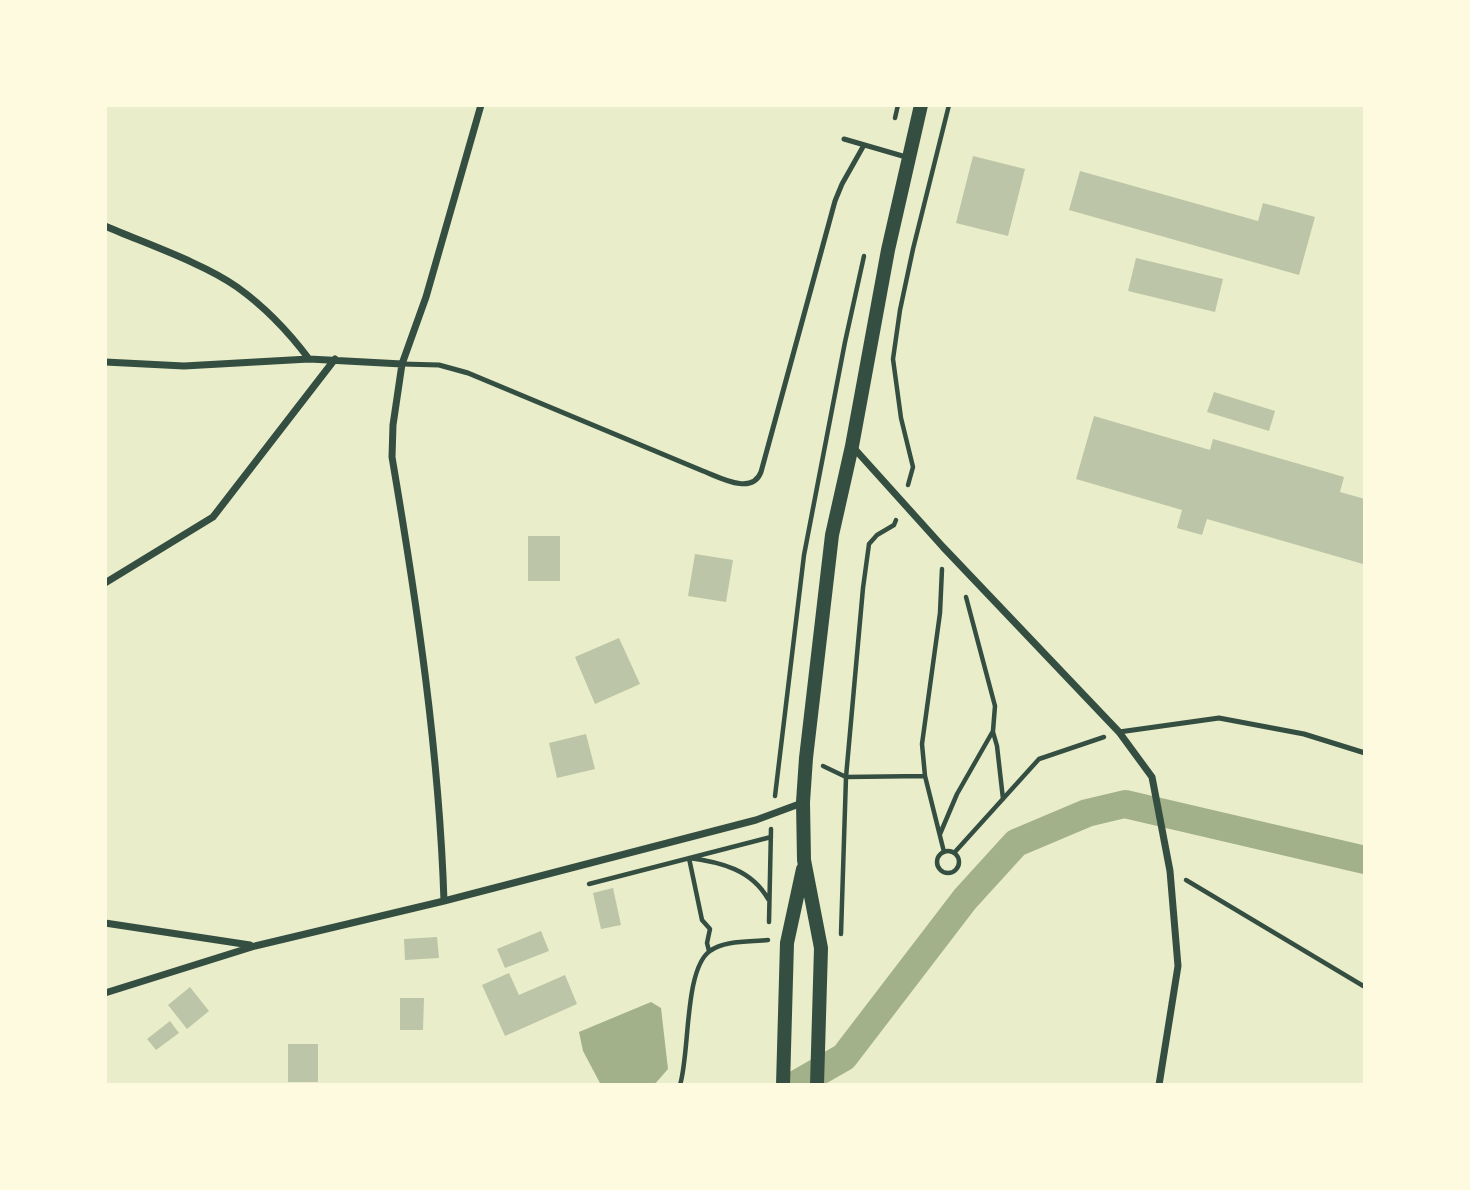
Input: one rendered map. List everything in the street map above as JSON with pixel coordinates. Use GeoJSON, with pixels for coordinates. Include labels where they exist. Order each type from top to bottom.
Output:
{"type":"FeatureCollection","features":[{"type":"Feature","properties":{"kind":"main road"},"geometry":{"type":"LineString","coordinates":[[817,1085],[821,948],[804,860],[803,802],[832,535],[852,446],[888,250],[921,105]]}},
{"type":"Feature","properties":{"kind":"main road"},"geometry":{"type":"LineString","coordinates":[[783,1085],[787,943],[804,860]]}},
{"type":"Feature","properties":{"kind":"street"},"geometry":{"type":"LineString","coordinates":[[444,901],[439,792],[427,679],[392,457],[393,425],[402,364],[426,297],[481,105]]}},
{"type":"Feature","properties":{"kind":"street"},"geometry":{"type":"LineString","coordinates":[[105,226],[236,286],[284,326],[309,359]]}},
{"type":"Feature","properties":{"kind":"street"},"geometry":{"type":"LineString","coordinates":[[105,362],[184,366],[335,359],[402,364]]}},
{"type":"Feature","properties":{"kind":"street"},"geometry":{"type":"LineString","coordinates":[[105,583],[214,517],[335,359]]}},
{"type":"Feature","properties":{"kind":"street"},"geometry":{"type":"LineString","coordinates":[[852,446],[943,547],[1119,732],[1152,777],[1170,871],[1178,966],[1160,1085]]}},
{"type":"Feature","properties":{"kind":"street"},"geometry":{"type":"LineString","coordinates":[[105,993],[255,946],[444,901],[756,820],[803,802]]}},
{"type":"Feature","properties":{"kind":"street"},"geometry":{"type":"LineString","coordinates":[[105,923],[255,946]]}},
{"type":"Feature","properties":{"kind":"lane"},"geometry":{"type":"LineString","coordinates":[[844,139],[909,158]]}},
{"type":"Feature","properties":{"kind":"lane"},"geometry":{"type":"LineString","coordinates":[[402,364],[439,365],[468,373],[703,471],[741,484],[751,484],[758,479],[761,472],[835,201],[864,145]]}},
{"type":"Feature","properties":{"kind":"lane"},"geometry":{"type":"LineString","coordinates":[[1119,732],[1219,718],[1304,734],[1365,753]]}},
{"type":"Feature","properties":{"kind":"path"},"geometry":{"type":"LineString","coordinates":[[841,939],[845,777],[869,544],[877,535],[894,525],[913,467],[901,418],[893,359],[913,249],[949,105]]}},
{"type":"Feature","properties":{"kind":"path"},"geometry":{"type":"LineString","coordinates":[[943,547],[940,614],[922,744],[925,776],[944,852]]}},
{"type":"Feature","properties":{"kind":"path"},"geometry":{"type":"LineString","coordinates":[[958,562],[995,706],[993,731],[1003,799]]}},
{"type":"Feature","properties":{"kind":"path"},"geometry":{"type":"LineString","coordinates":[[940,834],[957,794],[993,731]]}},
{"type":"Feature","properties":{"kind":"path"},"geometry":{"type":"LineString","coordinates":[[954,853],[1040,759],[1119,732]]}},
{"type":"Feature","properties":{"kind":"path"},"geometry":{"type":"LineString","coordinates":[[845,777],[925,776]]}},
{"type":"Feature","properties":{"kind":"path"},"geometry":{"type":"LineString","coordinates":[[589,884],[771,837],[768,942],[723,945],[709,951],[695,971],[680,1085]]}},
{"type":"Feature","properties":{"kind":"path"},"geometry":{"type":"LineString","coordinates":[[944,852],[954,853],[958,857],[957,869],[951,874],[945,874],[938,869],[937,860],[944,852]]}},
{"type":"Feature","properties":{"kind":"path"},"geometry":{"type":"LineString","coordinates":[[689,858],[734,868],[761,887],[770,902]]}},
{"type":"Feature","properties":{"kind":"path"},"geometry":{"type":"LineString","coordinates":[[689,858],[702,920],[710,929],[707,943],[709,951]]}},
{"type":"Feature","properties":{"kind":"path"},"geometry":{"type":"LineString","coordinates":[[1170,871],[1365,988]]}},
{"type":"Feature","properties":{"kind":"shaded area"},"geometry":{"type":"Polygon","coordinates":[[[651,1002],[661,1008],[668,1069],[654,1085],[601,1085],[583,1051],[579,1032],[651,1002]]]}},
{"type":"Feature","properties":{"kind":"building"},"geometry":{"type":"Polygon","coordinates":[[[973,156],[1025,169],[1008,236],[956,223],[973,156]]]}},
{"type":"Feature","properties":{"kind":"building"},"geometry":{"type":"Polygon","coordinates":[[[1080,171],[1258,221],[1263,203],[1315,217],[1299,275],[1069,210],[1080,171]]]}},
{"type":"Feature","properties":{"kind":"building"},"geometry":{"type":"Polygon","coordinates":[[[1136,258],[1223,279],[1215,312],[1128,291],[1136,258]]]}},
{"type":"Feature","properties":{"kind":"building"},"geometry":{"type":"Polygon","coordinates":[[[1214,392],[1275,411],[1269,431],[1207,412],[1214,392]]]}},
{"type":"Feature","properties":{"kind":"building"},"geometry":{"type":"Polygon","coordinates":[[[1094,416],[1210,450],[1213,439],[1344,477],[1340,492],[1365,499],[1363,564],[1207,519],[1202,535],[1177,528],[1182,510],[1076,479],[1094,416]]]}},
{"type":"Feature","properties":{"kind":"building"},"geometry":{"type":"Polygon","coordinates":[[[528,536],[560,536],[560,581],[528,581],[528,536]]]}},
{"type":"Feature","properties":{"kind":"building"},"geometry":{"type":"Polygon","coordinates":[[[695,554],[733,560],[726,602],[688,596],[695,554]]]}},
{"type":"Feature","properties":{"kind":"building"},"geometry":{"type":"Polygon","coordinates":[[[619,638],[640,684],[595,704],[575,657],[619,638]]]}},
{"type":"Feature","properties":{"kind":"building"},"geometry":{"type":"Polygon","coordinates":[[[586,734],[595,769],[557,778],[549,743],[586,734]]]}},
{"type":"Feature","properties":{"kind":"building"},"geometry":{"type":"Polygon","coordinates":[[[613,888],[621,925],[601,929],[593,893],[613,888]]]}},
{"type":"Feature","properties":{"kind":"building"},"geometry":{"type":"Polygon","coordinates":[[[541,931],[549,951],[505,968],[497,949],[541,931]]]}},
{"type":"Feature","properties":{"kind":"building"},"geometry":{"type":"Polygon","coordinates":[[[437,937],[439,958],[405,960],[404,939],[437,937]]]}},
{"type":"Feature","properties":{"kind":"building"},"geometry":{"type":"Polygon","coordinates":[[[509,973],[519,995],[565,975],[577,1004],[505,1036],[482,985],[509,973]]]}},
{"type":"Feature","properties":{"kind":"building"},"geometry":{"type":"Polygon","coordinates":[[[190,987],[209,1011],[187,1029],[168,1005],[190,987]]]}},
{"type":"Feature","properties":{"kind":"building"},"geometry":{"type":"Polygon","coordinates":[[[400,998],[424,998],[423,1030],[400,1030],[400,998]]]}},
{"type":"Feature","properties":{"kind":"building"},"geometry":{"type":"Polygon","coordinates":[[[170,1021],[179,1033],[156,1050],[147,1039],[170,1021]]]}},
{"type":"Feature","properties":{"kind":"building"},"geometry":{"type":"Polygon","coordinates":[[[288,1044],[318,1044],[318,1082],[288,1082],[288,1044]]]}},
{"type":"Feature","properties":{"kind":"waterway"},"geometry":{"type":"LineString","coordinates":[[795,1085],[844,1057],[965,899],[1016,843],[1087,813],[1125,804],[1365,860]]}}]}
